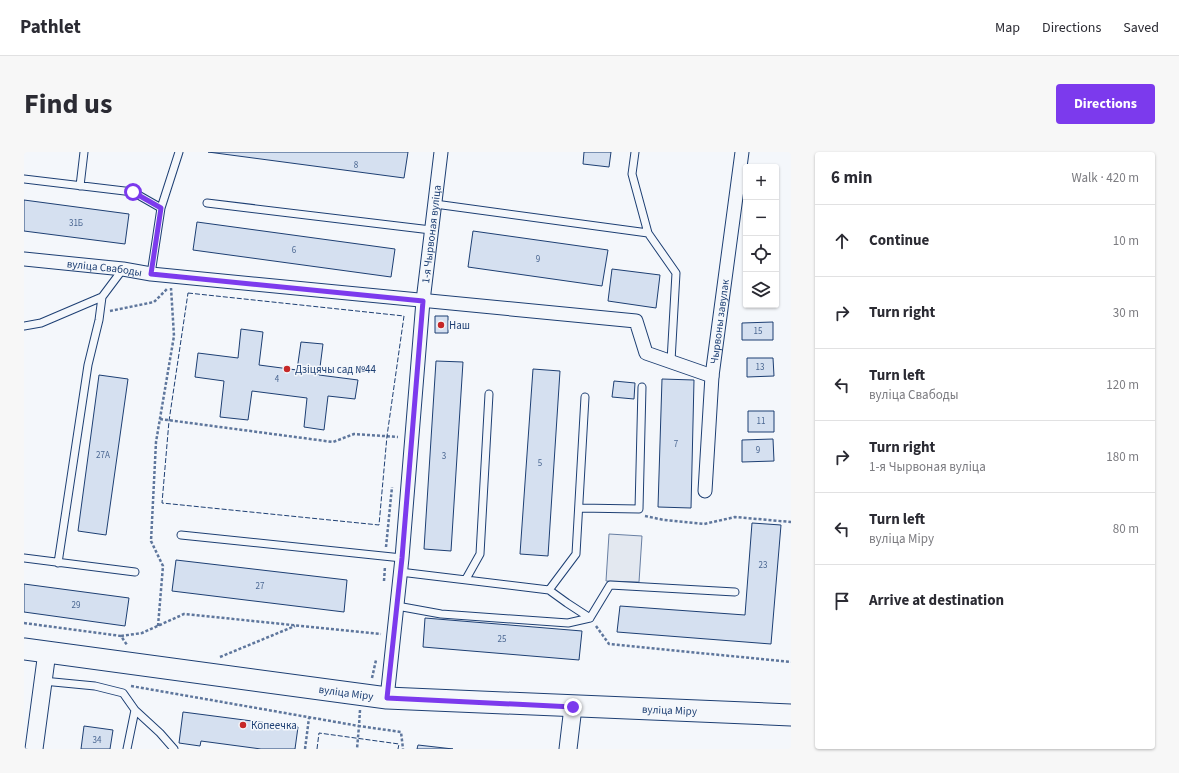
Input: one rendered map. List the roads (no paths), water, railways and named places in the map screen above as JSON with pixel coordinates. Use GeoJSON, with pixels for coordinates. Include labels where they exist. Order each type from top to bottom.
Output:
{"type":"FeatureCollection","features":[{"type":"Feature","properties":{"kind":"main road","name":"вуліца Міру"},"geometry":{"type":"LineString","coordinates":[[24,648],[387,698],[791,715]]}},
{"type":"Feature","properties":{"kind":"street","name":"1-я Чырвоная вуліца"},"geometry":{"type":"LineString","coordinates":[[387,698],[402,558],[423,301],[441,152]]}},
{"type":"Feature","properties":{"kind":"street","name":"Чырвоны завулак"},"geometry":{"type":"LineString","coordinates":[[705,491],[712,376],[742,152]]}},
{"type":"Feature","properties":{"kind":"street","name":"вуліца Свабоды"},"geometry":{"type":"LineString","coordinates":[[24,259],[123,269],[151,274],[636,321],[646,353],[671,361]]}},
{"type":"Feature","properties":{"kind":"street"},"geometry":{"type":"LineString","coordinates":[[671,361],[712,376]]}},
{"type":"Feature","properties":{"kind":"street"},"geometry":{"type":"LineString","coordinates":[[34,749],[47,652]]}},
{"type":"Feature","properties":{"kind":"street"},"geometry":{"type":"LineString","coordinates":[[568,749],[573,707]]}},
{"type":"Feature","properties":{"kind":"lane"},"geometry":{"type":"LineString","coordinates":[[80,186],[84,152]]}},
{"type":"Feature","properties":{"kind":"lane"},"geometry":{"type":"LineString","coordinates":[[151,274],[161,208],[179,152]]}},
{"type":"Feature","properties":{"kind":"lane"},"geometry":{"type":"LineString","coordinates":[[635,152],[632,174],[648,233],[676,274],[671,361]]}},
{"type":"Feature","properties":{"kind":"lane"},"geometry":{"type":"LineString","coordinates":[[24,179],[133,192],[161,208]]}},
{"type":"Feature","properties":{"kind":"lane"},"geometry":{"type":"LineString","coordinates":[[207,202],[431,230]]}},
{"type":"Feature","properties":{"kind":"lane"},"geometry":{"type":"LineString","coordinates":[[435,204],[648,233]]}},
{"type":"Feature","properties":{"kind":"lane"},"geometry":{"type":"LineString","coordinates":[[58,563],[88,365],[99,320],[102,297],[123,269]]}},
{"type":"Feature","properties":{"kind":"lane"},"geometry":{"type":"LineString","coordinates":[[24,326],[41,323],[102,297]]}},
{"type":"Feature","properties":{"kind":"lane"},"geometry":{"type":"LineString","coordinates":[[579,508],[639,509],[642,388]]}},
{"type":"Feature","properties":{"kind":"lane"},"geometry":{"type":"LineString","coordinates":[[466,579],[480,554],[488,394]]}},
{"type":"Feature","properties":{"kind":"lane"},"geometry":{"type":"LineString","coordinates":[[549,590],[576,554],[585,396]]}},
{"type":"Feature","properties":{"kind":"lane"},"geometry":{"type":"LineString","coordinates":[[182,535],[402,558]]}},
{"type":"Feature","properties":{"kind":"lane"},"geometry":{"type":"LineString","coordinates":[[24,558],[135,572]]}},
{"type":"Feature","properties":{"kind":"lane"},"geometry":{"type":"LineString","coordinates":[[400,572],[549,590],[590,618]]}},
{"type":"Feature","properties":{"kind":"lane"},"geometry":{"type":"LineString","coordinates":[[397,606],[441,614],[568,623],[590,618],[610,585],[735,592]]}},
{"type":"Feature","properties":{"kind":"lane"},"geometry":{"type":"LineString","coordinates":[[43,681],[95,686],[123,694],[135,710],[160,733],[174,749]]}},
{"type":"Feature","properties":{"kind":"lane"},"geometry":{"type":"LineString","coordinates":[[128,749],[135,710]]}},
{"type":"Feature","properties":{"kind":"place","name":"Наш"},"geometry":{"type":"Point","coordinates":[441,325]}},
{"type":"Feature","properties":{"kind":"place","name":"Дзіцячы сад №44"},"geometry":{"type":"Point","coordinates":[287,369]}},
{"type":"Feature","properties":{"kind":"place","name":"Копеечка"},"geometry":{"type":"Point","coordinates":[243,725]}}]}
